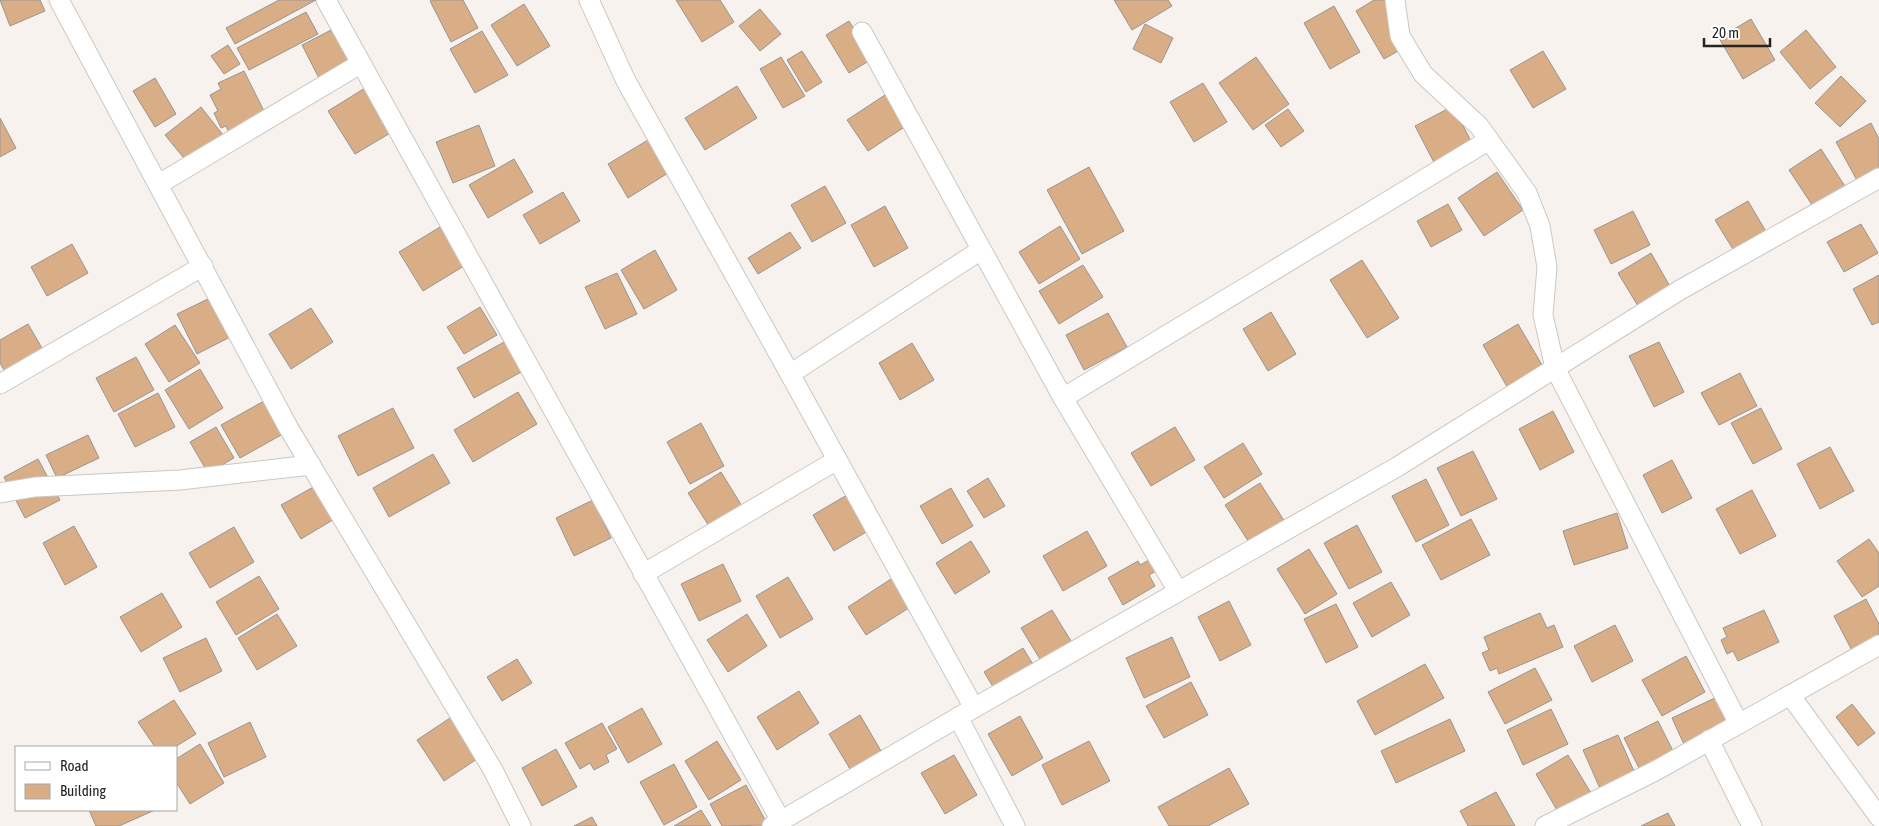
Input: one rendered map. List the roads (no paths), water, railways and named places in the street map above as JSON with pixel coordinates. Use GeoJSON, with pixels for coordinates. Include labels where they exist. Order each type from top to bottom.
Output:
{"type":"FeatureCollection","features":[{"type":"Feature","properties":{"kind":"street"},"geometry":{"type":"LineString","coordinates":[[59,0],[288,427],[493,770],[520,826]]}},
{"type":"Feature","properties":{"kind":"street"},"geometry":{"type":"LineString","coordinates":[[326,0],[643,574],[776,823],[966,712],[1397,467],[1680,290],[1879,178]]}},
{"type":"Feature","properties":{"kind":"street"},"geometry":{"type":"LineString","coordinates":[[589,0],[626,81],[790,374],[966,712],[1015,826]]}},
{"type":"Feature","properties":{"kind":"street"},"geometry":{"type":"LineString","coordinates":[[1396,0],[1400,36],[1423,74],[1479,126],[1527,193],[1540,226],[1547,267],[1544,315],[1555,368],[1739,724]]}},
{"type":"Feature","properties":{"kind":"street"},"geometry":{"type":"LineString","coordinates":[[862,32],[1063,398],[1178,591]]}},
{"type":"Feature","properties":{"kind":"street"},"geometry":{"type":"LineString","coordinates":[[159,184],[360,64]]}},
{"type":"Feature","properties":{"kind":"street"},"geometry":{"type":"LineString","coordinates":[[1063,398],[1489,140]]}},
{"type":"Feature","properties":{"kind":"street"},"geometry":{"type":"LineString","coordinates":[[790,374],[981,250]]}},
{"type":"Feature","properties":{"kind":"street"},"geometry":{"type":"LineString","coordinates":[[0,384],[203,266]]}},
{"type":"Feature","properties":{"kind":"street"},"geometry":{"type":"LineString","coordinates":[[643,574],[836,460]]}},
{"type":"Feature","properties":{"kind":"street"},"geometry":{"type":"LineString","coordinates":[[0,493],[35,487],[180,480],[311,465]]}},
{"type":"Feature","properties":{"kind":"street"},"geometry":{"type":"LineString","coordinates":[[1545,826],[1657,770],[1879,645]]}},
{"type":"Feature","properties":{"kind":"street"},"geometry":{"type":"LineString","coordinates":[[1790,695],[1879,817]]}},
{"type":"Feature","properties":{"kind":"street"},"geometry":{"type":"LineString","coordinates":[[1709,740],[1752,826]]}}]}
